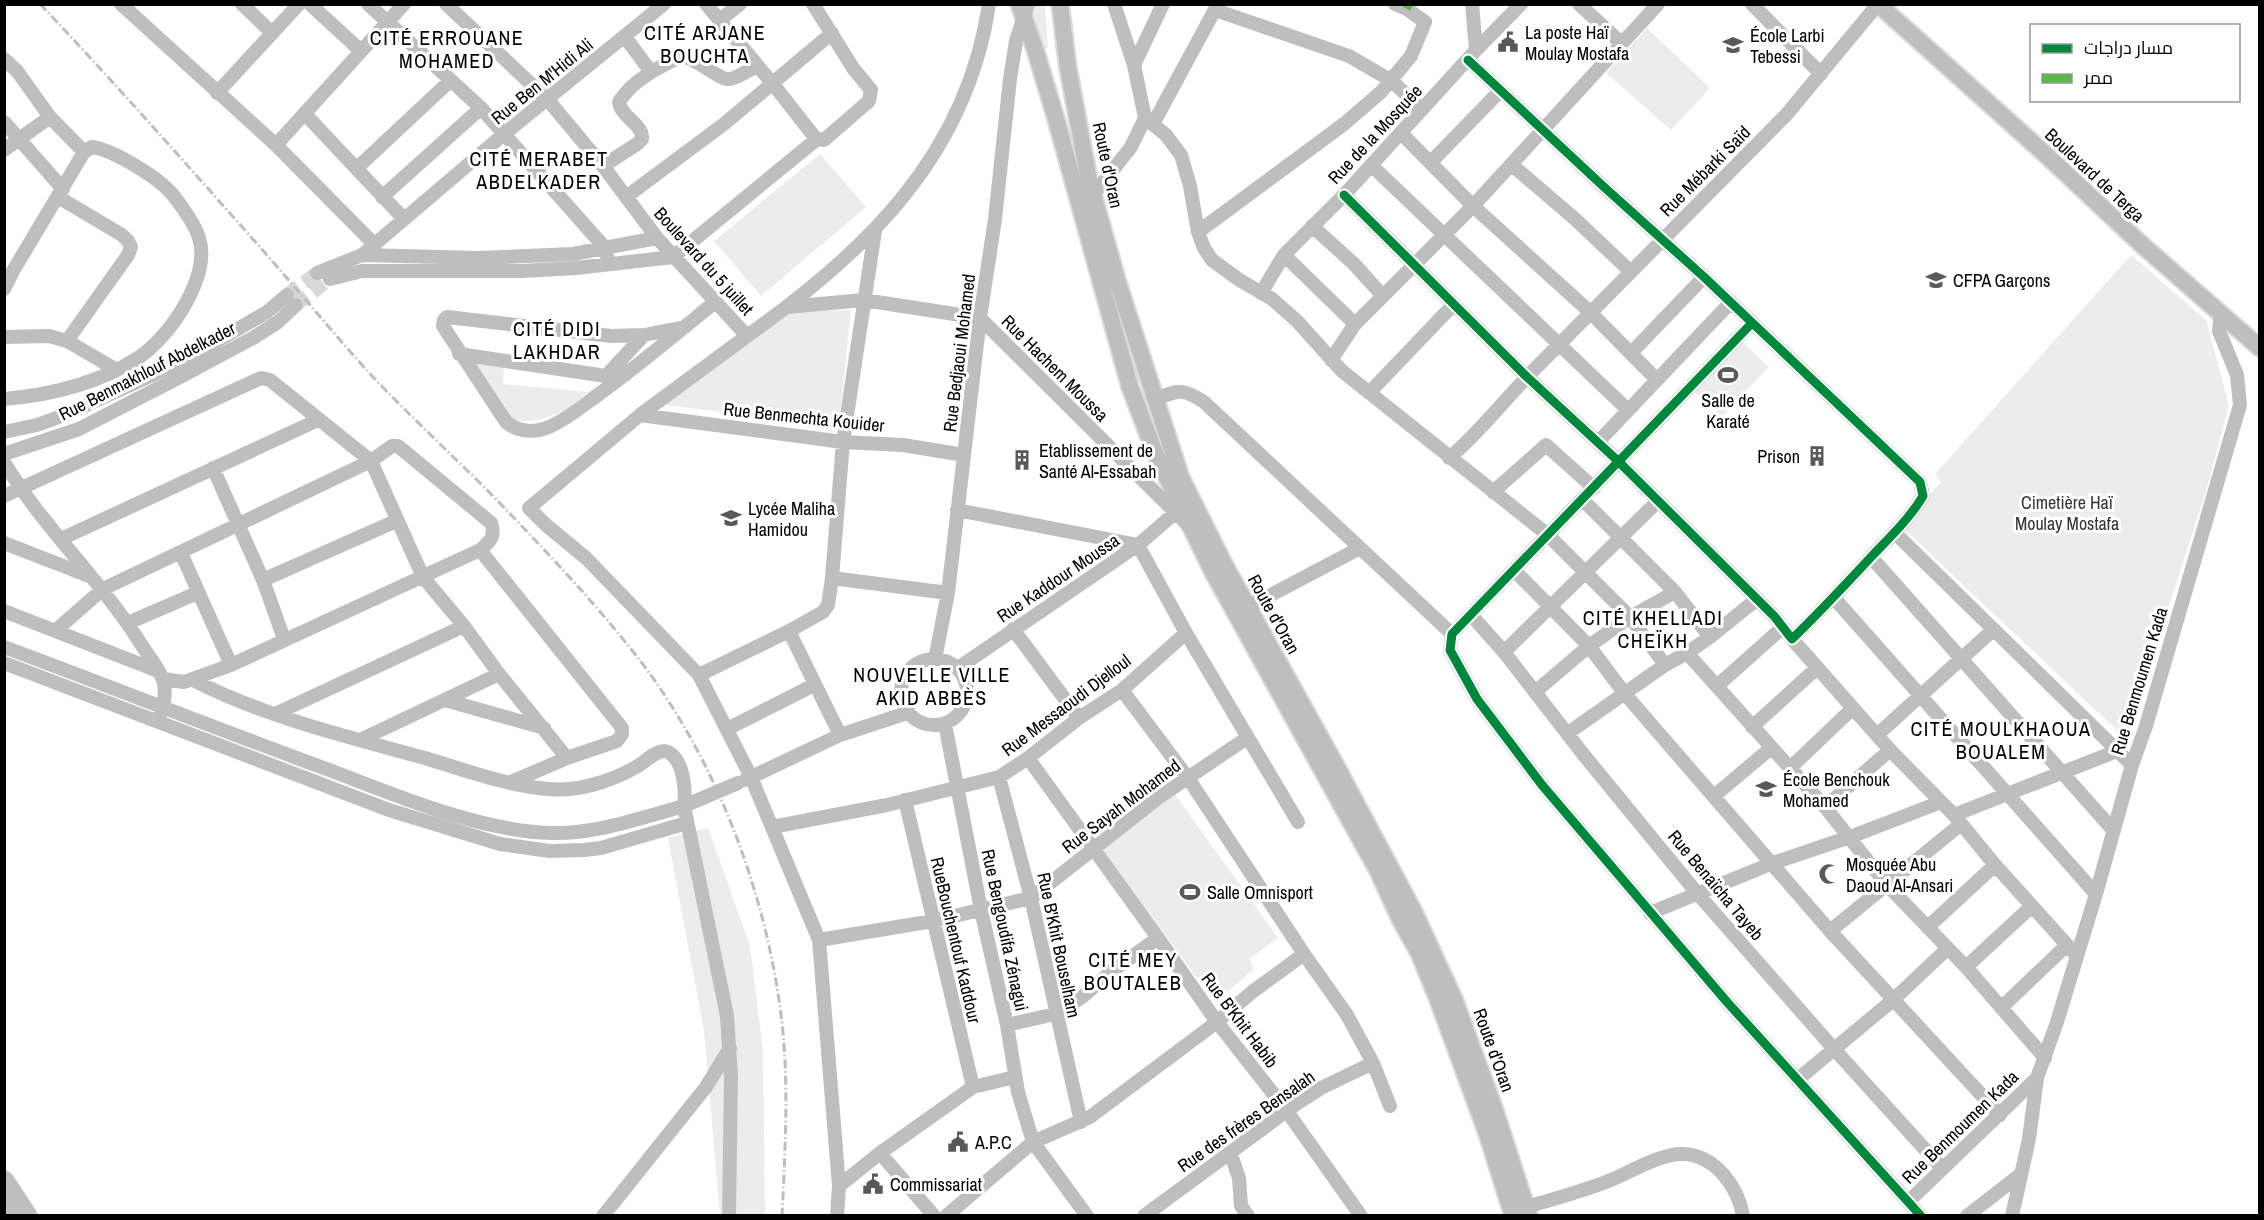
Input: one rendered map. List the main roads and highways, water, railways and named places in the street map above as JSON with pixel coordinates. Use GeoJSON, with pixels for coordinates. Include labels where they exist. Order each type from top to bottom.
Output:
{"type":"FeatureCollection","features":[{"type":"Feature","properties":{"kind":"highway"},"geometry":{"type":"LineString","coordinates":[[4,1181],[27,1215]]}},
{"type":"Feature","properties":{"kind":"highway"},"geometry":{"type":"LineString","coordinates":[[4,1208],[9,1215]]}},
{"type":"Feature","properties":{"kind":"main road","name":"Route d'Oran"},"geometry":{"type":"LineString","coordinates":[[1060,4],[1068,68],[1093,195],[1117,280],[1181,478],[1248,607],[1414,912],[1454,999],[1493,1105],[1523,1213]]}},
{"type":"Feature","properties":{"kind":"main road","name":"Boulevard de Terga"},"geometry":{"type":"LineString","coordinates":[[1878,4],[2259,348]]}},
{"type":"Feature","properties":{"kind":"main road","name":"Route d'Oran"},"geometry":{"type":"LineString","coordinates":[[1023,9],[1130,387],[1155,453],[1214,574],[1378,871],[1419,954],[1488,1136],[1523,1213]]}},
{"type":"Feature","properties":{"kind":"tunnel"},"geometry":{"type":"LineString","coordinates":[[287,295],[317,273]]}},
{"type":"Feature","properties":{"kind":"tunnel"},"geometry":{"type":"LineString","coordinates":[[296,305],[330,279]]}},
{"type":"Feature","properties":{"kind":"railway"},"geometry":{"type":"LineString","coordinates":[[40,4],[178,155],[371,375],[492,495],[581,590],[631,649],[661,689],[688,732],[732,826],[750,874],[775,974],[782,1023],[785,1071],[786,1119],[782,1216]]}},
{"type":"Feature","properties":{"kind":"place","name":"La poste Haï Moulay Mostafa"},"geometry":{"type":"Point","coordinates":[1508,42]}},
{"type":"Feature","properties":{"kind":"place","name":"École Larbi Tebessi"},"geometry":{"type":"Point","coordinates":[1733,45]}},
{"type":"Feature","properties":{"kind":"place","name":"CFPA Garçons"},"geometry":{"type":"Point","coordinates":[1936,280]}},
{"type":"Feature","properties":{"kind":"place","name":"Salle de Karaté"},"geometry":{"type":"Point","coordinates":[1728,375]}},
{"type":"Feature","properties":{"kind":"place","name":"Prison"},"geometry":{"type":"Point","coordinates":[1817,456]}},
{"type":"Feature","properties":{"kind":"place","name":"Etablissement de Santé Al-Essabah"},"geometry":{"type":"Point","coordinates":[1022,460]}},
{"type":"Feature","properties":{"kind":"place","name":"Lycée Maliha Hamidou"},"geometry":{"type":"Point","coordinates":[731,518]}},
{"type":"Feature","properties":{"kind":"place","name":"École Benchouk Mohamed"},"geometry":{"type":"Point","coordinates":[1766,789]}},
{"type":"Feature","properties":{"kind":"place","name":"Mosquée Abu Daoud Al-Ansari"},"geometry":{"type":"Point","coordinates":[1829,874]}},
{"type":"Feature","properties":{"kind":"place","name":"Salle Omnisport"},"geometry":{"type":"Point","coordinates":[1190,892]}},
{"type":"Feature","properties":{"kind":"place","name":"A.P.C"},"geometry":{"type":"Point","coordinates":[958,1142]}},
{"type":"Feature","properties":{"kind":"place","name":"Commissariat"},"geometry":{"type":"Point","coordinates":[873,1184]}},
{"type":"Feature","properties":{"kind":"district","name":"CITÉ ARJANE BOUCHTA"},"geometry":{"type":"Point","coordinates":[705,44]}},
{"type":"Feature","properties":{"kind":"district","name":"CITÉ ERROUANE MOHAMED"},"geometry":{"type":"Point","coordinates":[447,48]}},
{"type":"Feature","properties":{"kind":"district","name":"CITÉ MERABET ABDELKADER"},"geometry":{"type":"Point","coordinates":[539,170]}},
{"type":"Feature","properties":{"kind":"district","name":"CITÉ DIDI LAKHDAR"},"geometry":{"type":"Point","coordinates":[557,340]}},
{"type":"Feature","properties":{"kind":"district","name":"CITÉ KHELLADI CHEÏKH"},"geometry":{"type":"Point","coordinates":[1653,628]}},
{"type":"Feature","properties":{"kind":"district","name":"NOUVELLE VILLE AKID ABBÈS"},"geometry":{"type":"Point","coordinates":[932,686]}},
{"type":"Feature","properties":{"kind":"district","name":"CITÉ MOULKHAOUA BOUALEM"},"geometry":{"type":"Point","coordinates":[2001,740]}},
{"type":"Feature","properties":{"kind":"district","name":"CITÉ MEY BOUTALEB"},"geometry":{"type":"Point","coordinates":[1133,970]}},
{"type":"Feature","properties":{"kind":"park label","name":"Cimetière Haï Moulay Mostafa"},"geometry":{"type":"Point","coordinates":[2067,512]}}]}
